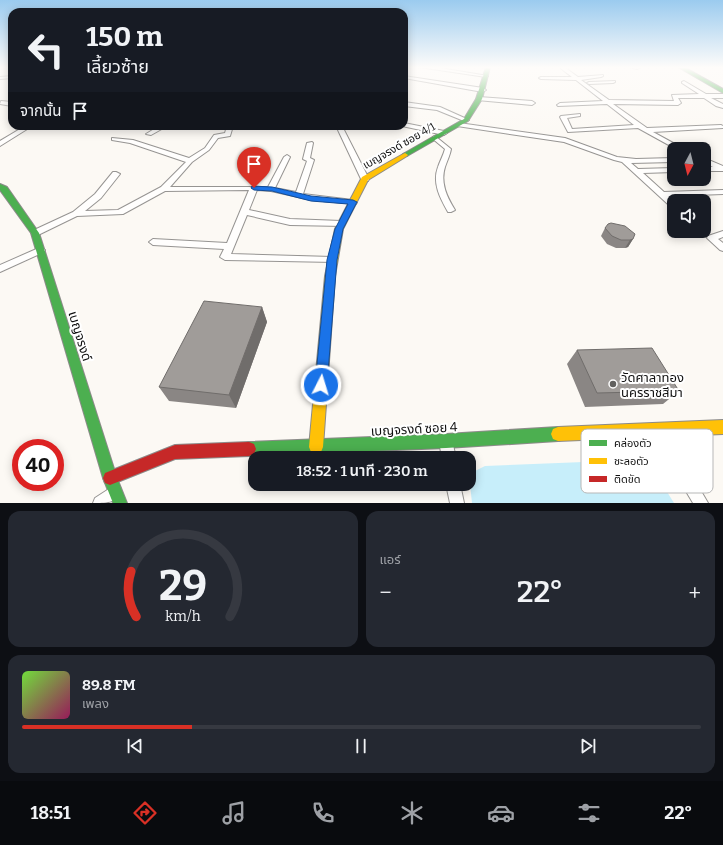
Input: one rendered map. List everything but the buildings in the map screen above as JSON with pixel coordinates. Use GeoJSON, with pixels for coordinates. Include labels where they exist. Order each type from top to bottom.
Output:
{"type":"FeatureCollection","features":[{"type":"Feature","properties":{"kind":"street","name":"เบญจรงด์ ซอย 4/1"},"geometry":{"type":"LineString","coordinates":[[316,447],[332,260],[341,224],[365,180],[462,123],[479,99],[483,90]]}},
{"type":"Feature","properties":{"kind":"street"},"geometry":{"type":"LineString","coordinates":[[593,90],[645,130],[668,142]]}},
{"type":"Feature","properties":{"kind":"street"},"geometry":{"type":"LineString","coordinates":[[697,90],[723,106]]}},
{"type":"Feature","properties":{"kind":"street"},"geometry":{"type":"LineString","coordinates":[[560,105],[609,102],[678,103],[674,96],[723,96]]}},
{"type":"Feature","properties":{"kind":"street"},"geometry":{"type":"LineString","coordinates":[[479,99],[532,103]]}},
{"type":"Feature","properties":{"kind":"street"},"geometry":{"type":"LineString","coordinates":[[408,104],[438,108],[462,123],[565,140],[616,159],[667,160]]}},
{"type":"Feature","properties":{"kind":"street"},"geometry":{"type":"LineString","coordinates":[[570,131],[564,116],[578,115]]}},
{"type":"Feature","properties":{"kind":"street"},"geometry":{"type":"LineString","coordinates":[[408,126],[444,134]]}},
{"type":"Feature","properties":{"kind":"street"},"geometry":{"type":"LineString","coordinates":[[570,131],[640,126]]}},
{"type":"Feature","properties":{"kind":"street"},"geometry":{"type":"LineString","coordinates":[[645,130],[721,127]]}},
{"type":"Feature","properties":{"kind":"street"},"geometry":{"type":"LineString","coordinates":[[0,144],[23,130]]}},
{"type":"Feature","properties":{"kind":"street"},"geometry":{"type":"LineString","coordinates":[[149,134],[156,130]]}},
{"type":"Feature","properties":{"kind":"street"},"geometry":{"type":"LineString","coordinates":[[76,214],[120,212],[164,189],[190,161],[206,149],[216,136],[228,135],[229,130]]}},
{"type":"Feature","properties":{"kind":"street"},"geometry":{"type":"LineString","coordinates":[[341,130],[365,180]]}},
{"type":"Feature","properties":{"kind":"street"},"geometry":{"type":"LineString","coordinates":[[565,140],[570,131]]}},
{"type":"Feature","properties":{"kind":"street"},"geometry":{"type":"LineString","coordinates":[[435,138],[448,149],[441,169],[439,183],[443,196],[451,210]]}},
{"type":"Feature","properties":{"kind":"street"},"geometry":{"type":"LineString","coordinates":[[114,139],[131,141],[190,161]]}},
{"type":"Feature","properties":{"kind":"street"},"geometry":{"type":"LineString","coordinates":[[298,195],[311,160],[306,159],[310,144]]}},
{"type":"Feature","properties":{"kind":"street"},"geometry":{"type":"LineString","coordinates":[[272,189],[287,157]]}},
{"type":"Feature","properties":{"kind":"street"},"geometry":{"type":"LineString","coordinates":[[624,160],[667,198]]}},
{"type":"Feature","properties":{"kind":"street"},"geometry":{"type":"LineString","coordinates":[[711,164],[722,169]]}},
{"type":"Feature","properties":{"kind":"street"},"geometry":{"type":"LineString","coordinates":[[711,169],[722,169]]}},
{"type":"Feature","properties":{"kind":"street"},"geometry":{"type":"LineString","coordinates":[[637,171],[667,170]]}},
{"type":"Feature","properties":{"kind":"street"},"geometry":{"type":"LineString","coordinates":[[35,233],[76,214],[98,196],[116,174]]}},
{"type":"Feature","properties":{"kind":"street","name":"เบญจรงด์"},"geometry":{"type":"LineString","coordinates":[[1,188],[35,233],[110,478],[118,498]]}},
{"type":"Feature","properties":{"kind":"street"},"geometry":{"type":"LineString","coordinates":[[254,188],[225,257],[332,260]]}},
{"type":"Feature","properties":{"kind":"street"},"geometry":{"type":"LineString","coordinates":[[164,189],[272,189],[311,198],[353,202]]}},
{"type":"Feature","properties":{"kind":"street"},"geometry":{"type":"LineString","coordinates":[[662,194],[723,192]]}},
{"type":"Feature","properties":{"kind":"street"},"geometry":{"type":"LineString","coordinates":[[244,212],[290,222],[341,224]]}},
{"type":"Feature","properties":{"kind":"street"},"geometry":{"type":"LineString","coordinates":[[711,238],[723,234]]}},
{"type":"Feature","properties":{"kind":"street"},"geometry":{"type":"LineString","coordinates":[[711,238],[723,248]]}},
{"type":"Feature","properties":{"kind":"street"},"geometry":{"type":"LineString","coordinates":[[154,242],[230,246]]}},
{"type":"Feature","properties":{"kind":"street"},"geometry":{"type":"LineString","coordinates":[[0,269],[41,250]]}},
{"type":"Feature","properties":{"kind":"street","name":"เบญจรงด์ ซอย 4"},"geometry":{"type":"LineString","coordinates":[[690,429],[723,427]]}},
{"type":"Feature","properties":{"kind":"street","name":"เบญจรงด์ ซอย 4"},"geometry":{"type":"LineString","coordinates":[[110,478],[175,452],[446,441],[581,433]]}},
{"type":"Feature","properties":{"kind":"street"},"geometry":{"type":"LineString","coordinates":[[446,441],[448,451]]}},
{"type":"Feature","properties":{"kind":"street"},"geometry":{"type":"LineString","coordinates":[[454,491],[457,503]]}},
{"type":"Feature","properties":{"kind":"street"},"geometry":{"type":"LineString","coordinates":[[695,493],[701,503]]}},
{"type":"Feature","properties":{"kind":"street"},"geometry":{"type":"LineString","coordinates":[[100,503],[118,498]]}},
{"type":"Feature","properties":{"kind":"water"},"geometry":{"type":"Polygon","coordinates":[[[581,462],[581,493],[668,493],[674,503],[472,503],[471,491],[476,491],[476,470],[485,466],[581,462]]]}},
{"type":"Feature","properties":{"kind":"traffic: fast"},"geometry":{"type":"LineString","coordinates":[[405,155],[466,120],[479,99],[481,90]]}},
{"type":"Feature","properties":{"kind":"traffic: fast"},"geometry":{"type":"LineString","coordinates":[[0,186],[4,189],[35,233],[110,478],[120,503]]}},
{"type":"Feature","properties":{"kind":"traffic: fast"},"geometry":{"type":"LineString","coordinates":[[249,449],[446,441],[558,434]]}},
{"type":"Feature","properties":{"kind":"traffic: slow"},"geometry":{"type":"LineString","coordinates":[[316,447],[330,276],[339,229],[365,179],[405,155]]}},
{"type":"Feature","properties":{"kind":"traffic: slow"},"geometry":{"type":"LineString","coordinates":[[676,429],[723,427]]}},
{"type":"Feature","properties":{"kind":"traffic: slow"},"geometry":{"type":"LineString","coordinates":[[558,434],[581,433]]}},
{"type":"Feature","properties":{"kind":"traffic: jam"},"geometry":{"type":"LineString","coordinates":[[110,478],[175,452],[249,449]]}},
{"type":"Feature","properties":{"kind":"place","name":"วัดศาลาทอง นครราชสีมา"},"geometry":{"type":"Point","coordinates":[613,384]}},
{"type":"Feature","properties":{"kind":"route"},"geometry":{"type":"LineString","coordinates":[[254,188],[272,189],[311,198],[353,202],[339,229],[332,260],[321,385]]}}]}
